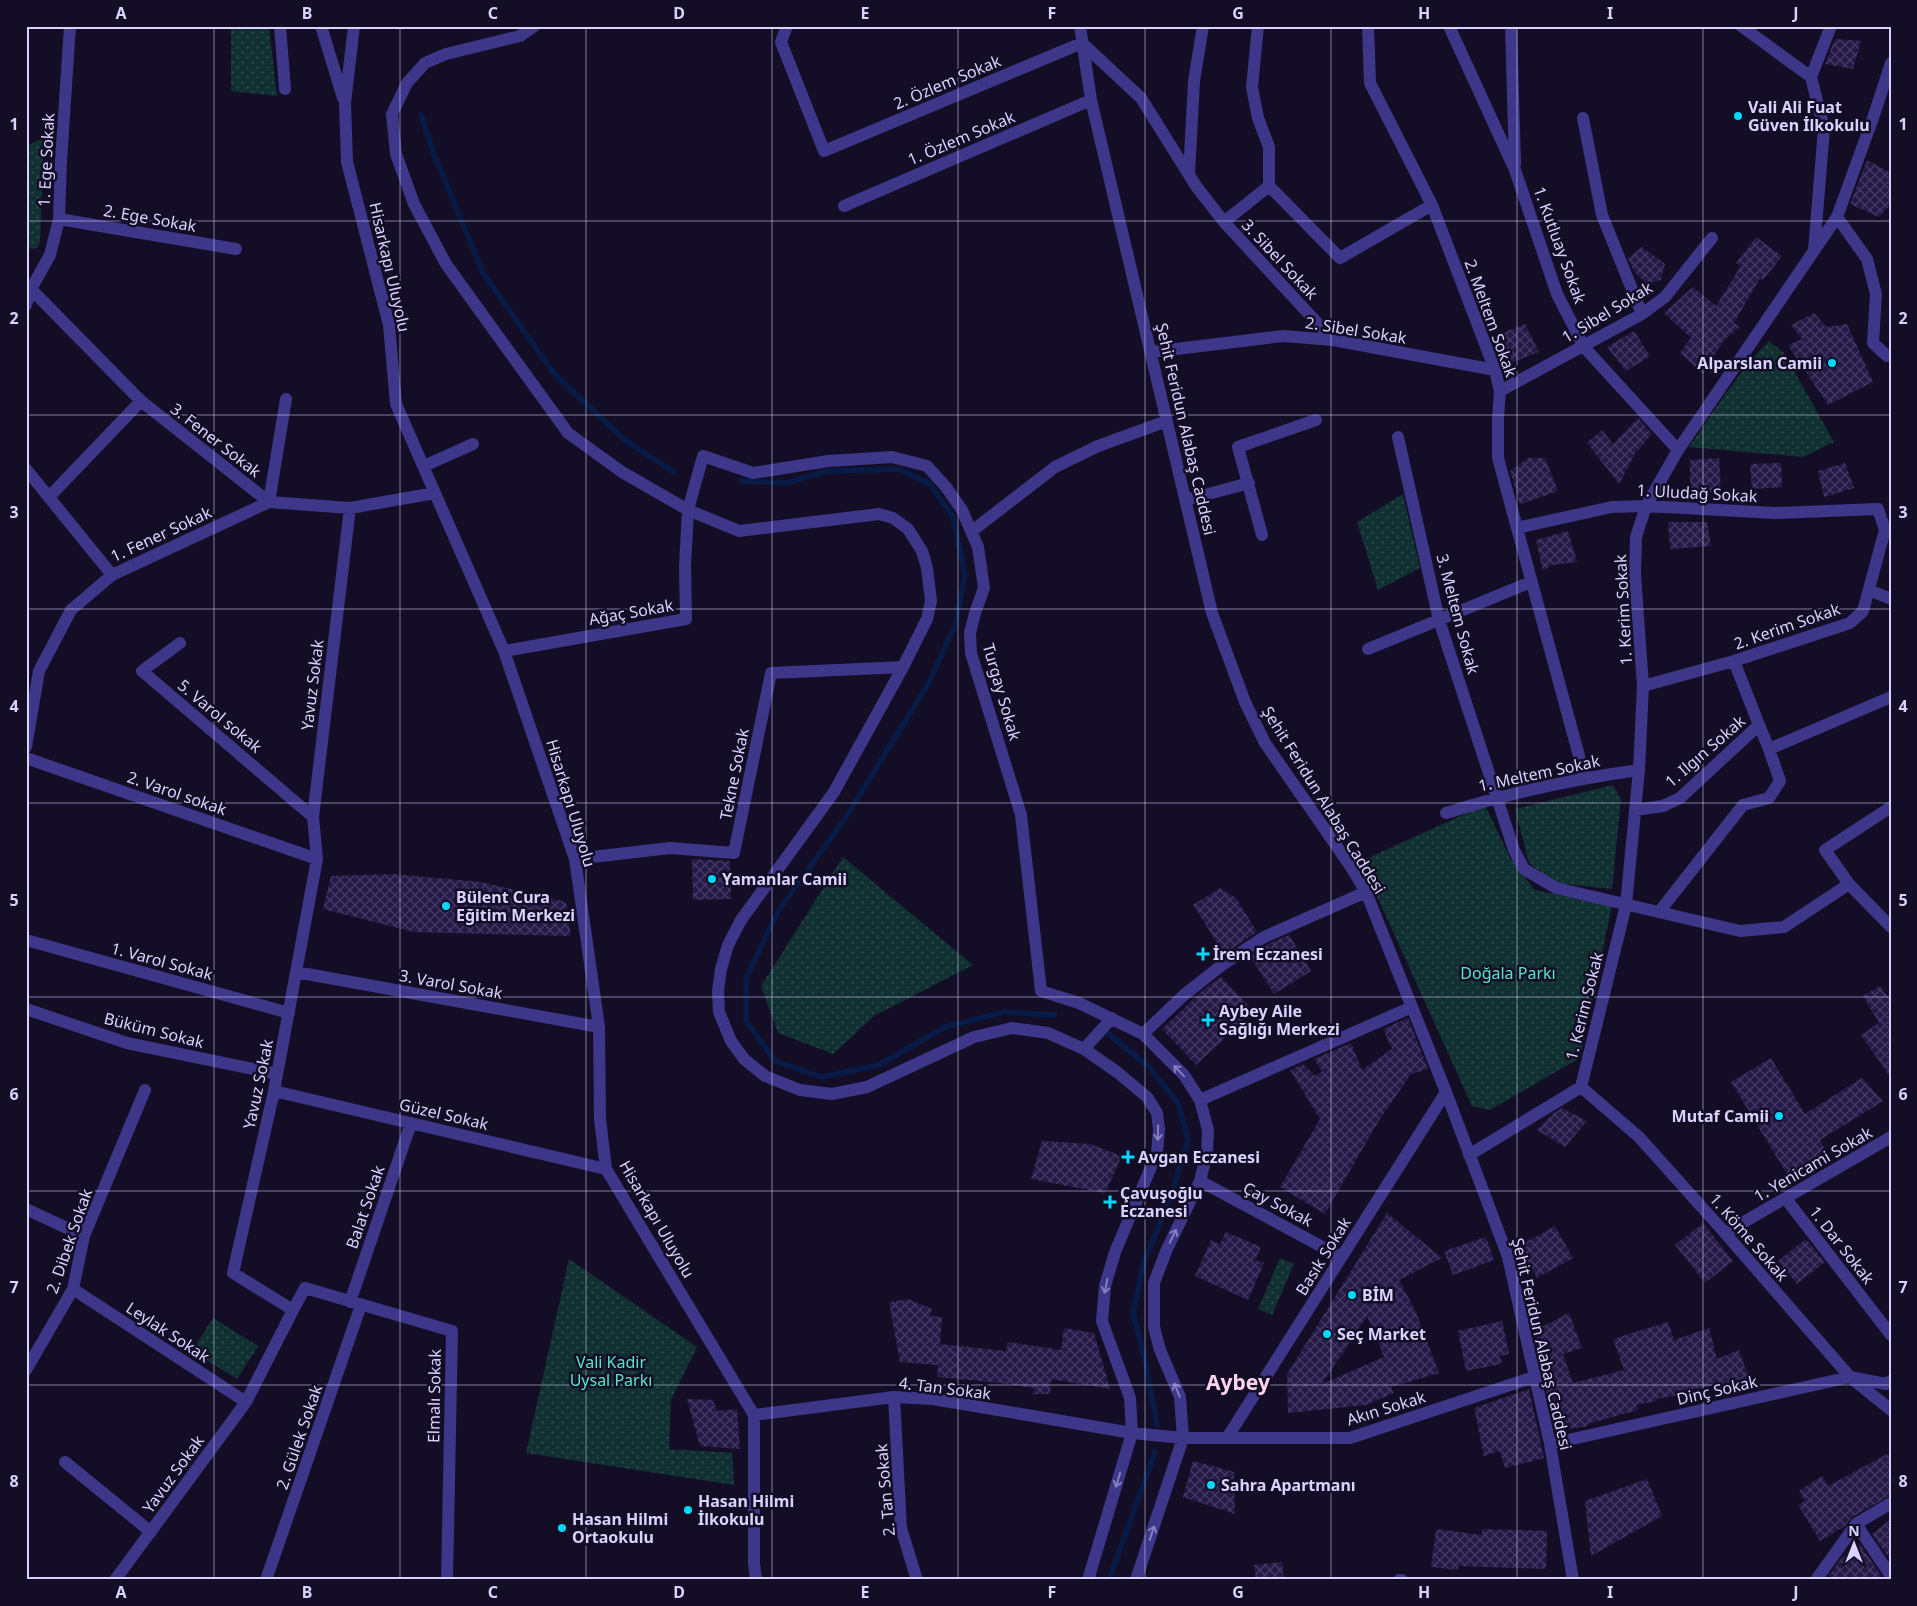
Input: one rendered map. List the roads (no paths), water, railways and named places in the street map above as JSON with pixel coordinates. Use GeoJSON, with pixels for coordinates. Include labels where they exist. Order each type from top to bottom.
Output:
{"type":"FeatureCollection","features":[{"type":"Feature","properties":{"kind":"street","name":"1. Ege Sokak"},"geometry":{"type":"LineString","coordinates":[[26,305],[29,286],[50,255],[59,219],[60,161],[70,26]]}},
{"type":"Feature","properties":{"kind":"street"},"geometry":{"type":"LineString","coordinates":[[280,26],[285,89]]}},
{"type":"Feature","properties":{"kind":"street"},"geometry":{"type":"LineString","coordinates":[[321,26],[345,103]]}},
{"type":"Feature","properties":{"kind":"street","name":"Hisarkapı Uluyolu"},"geometry":{"type":"LineString","coordinates":[[354,26],[345,103],[347,162],[389,325],[396,404],[504,651],[574,859],[599,1027],[600,1119],[606,1169],[754,1415]]}},
{"type":"Feature","properties":{"kind":"street"},"geometry":{"type":"LineString","coordinates":[[534,26],[520,36],[446,54],[425,63],[407,83],[392,114],[396,154],[414,204],[446,264],[568,434],[622,472],[688,510],[739,531],[879,514],[893,518],[908,529],[922,551],[926,568],[931,601],[927,619],[903,667],[834,792],[741,920],[728,945],[720,969],[718,990],[719,1012],[731,1041],[744,1059],[765,1076],[800,1090],[832,1094],[867,1087],[974,1037],[1012,1028],[1048,1033],[1084,1049],[1118,1072],[1147,1097],[1157,1113],[1157,1153],[1115,1252],[1105,1286],[1102,1321],[1130,1398],[1132,1433],[1088,1580]]}},
{"type":"Feature","properties":{"kind":"street","name":"2. Özlem Sokak"},"geometry":{"type":"LineString","coordinates":[[787,26],[781,42],[824,151],[1082,43]]}},
{"type":"Feature","properties":{"kind":"street","name":"Şehit Feridun Alabaş Caddesi"},"geometry":{"type":"LineString","coordinates":[[1080,26],[1091,100],[1212,613],[1245,702],[1266,743],[1366,892],[1470,1155],[1508,1257],[1550,1444],[1573,1580]]}},
{"type":"Feature","properties":{"kind":"street"},"geometry":{"type":"LineString","coordinates":[[1189,174],[1194,81],[1203,26]]}},
{"type":"Feature","properties":{"kind":"street"},"geometry":{"type":"LineString","coordinates":[[1258,26],[1252,87],[1258,118],[1269,146],[1269,186],[1340,258],[1432,205]]}},
{"type":"Feature","properties":{"kind":"street","name":"2. Meltem Sokak"},"geometry":{"type":"LineString","coordinates":[[1368,26],[1370,83],[1432,205],[1495,370],[1500,391],[1498,458],[1584,778]]}},
{"type":"Feature","properties":{"kind":"street","name":"1. Kutluay Sokak"},"geometry":{"type":"LineString","coordinates":[[1449,26],[1516,170],[1557,294],[1584,347],[1678,450]]}},
{"type":"Feature","properties":{"kind":"street"},"geometry":{"type":"LineString","coordinates":[[1511,26],[1516,170]]}},
{"type":"Feature","properties":{"kind":"street"},"geometry":{"type":"LineString","coordinates":[[1741,26],[1811,77]]}},
{"type":"Feature","properties":{"kind":"street"},"geometry":{"type":"LineString","coordinates":[[1814,252],[1824,129],[1811,77],[1831,26]]}},
{"type":"Feature","properties":{"kind":"street","name":"3. Sibel Sokak"},"geometry":{"type":"LineString","coordinates":[[1082,43],[1141,98],[1189,174],[1224,222],[1332,340]]}},
{"type":"Feature","properties":{"kind":"street","name":"1. Kerim Sokak"},"geometry":{"type":"LineString","coordinates":[[1580,1087],[1626,905],[1639,770],[1643,686],[1635,576],[1636,537],[1646,506],[1678,450],[1836,217],[1874,118],[1891,63]]}},
{"type":"Feature","properties":{"kind":"street","name":"1. Özlem Sokak"},"geometry":{"type":"LineString","coordinates":[[844,206],[1091,100]]}},
{"type":"Feature","properties":{"kind":"street"},"geometry":{"type":"LineString","coordinates":[[1582,118],[1602,216],[1642,314]]}},
{"type":"Feature","properties":{"kind":"street"},"geometry":{"type":"LineString","coordinates":[[1224,222],[1269,186]]}},
{"type":"Feature","properties":{"kind":"street"},"geometry":{"type":"LineString","coordinates":[[1836,217],[1867,259],[1876,294],[1873,343],[1887,356]]}},
{"type":"Feature","properties":{"kind":"street","name":"2. Ege Sokak"},"geometry":{"type":"LineString","coordinates":[[59,219],[236,249]]}},
{"type":"Feature","properties":{"kind":"street","name":"1. Sibel Sokak"},"geometry":{"type":"LineString","coordinates":[[1500,391],[1642,314],[1665,297],[1712,238]]}},
{"type":"Feature","properties":{"kind":"street","name":"3. Fener Sokak"},"geometry":{"type":"LineString","coordinates":[[29,286],[141,401],[268,502]]}},
{"type":"Feature","properties":{"kind":"street","name":"2. Sibel Sokak"},"geometry":{"type":"LineString","coordinates":[[1151,352],[1283,336],[1332,340],[1495,370]]}},
{"type":"Feature","properties":{"kind":"street"},"geometry":{"type":"LineString","coordinates":[[286,398],[268,502],[350,508],[435,493]]}},
{"type":"Feature","properties":{"kind":"street"},"geometry":{"type":"LineString","coordinates":[[49,497],[141,401]]}},
{"type":"Feature","properties":{"kind":"street"},"geometry":{"type":"LineString","coordinates":[[1262,535],[1238,447],[1316,420]]}},
{"type":"Feature","properties":{"kind":"street"},"geometry":{"type":"LineString","coordinates":[[972,531],[1055,467],[1098,446],[1167,421]]}},
{"type":"Feature","properties":{"kind":"street","name":"3. Meltem Sokak"},"geometry":{"type":"LineString","coordinates":[[1398,437],[1439,620],[1514,850],[1524,869],[1556,888],[1740,931],[1784,927],[1849,884]]}},
{"type":"Feature","properties":{"kind":"street"},"geometry":{"type":"LineString","coordinates":[[424,466],[473,444]]}},
{"type":"Feature","properties":{"kind":"street","name":"Turgay Sokak"},"geometry":{"type":"LineString","coordinates":[[688,510],[703,456],[753,472],[828,461],[892,458],[927,466],[946,487],[962,510],[978,547],[984,588],[974,613],[970,633],[970,653],[1021,815],[1041,990],[1079,1003],[1112,1018]]}},
{"type":"Feature","properties":{"kind":"street"},"geometry":{"type":"LineString","coordinates":[[26,469],[112,575]]}},
{"type":"Feature","properties":{"kind":"street"},"geometry":{"type":"LineString","coordinates":[[1186,500],[1249,483]]}},
{"type":"Feature","properties":{"kind":"street","name":"1. Fener Sokak"},"geometry":{"type":"LineString","coordinates":[[26,747],[32,669],[71,610],[112,575],[268,502]]}},
{"type":"Feature","properties":{"kind":"street","name":"1. Uludağ Sokak"},"geometry":{"type":"LineString","coordinates":[[1518,528],[1612,508],[1646,506],[1775,513],[1878,509]]}},
{"type":"Feature","properties":{"kind":"street","name":"Yavuz Sokak"},"geometry":{"type":"LineString","coordinates":[[115,1580],[246,1402],[293,1310],[233,1273],[274,1091],[316,859],[313,816],[350,508]]}},
{"type":"Feature","properties":{"kind":"street","name":"2. Kerim Sokak"},"geometry":{"type":"LineString","coordinates":[[1643,686],[1734,661],[1850,623],[1863,611],[1870,590],[1884,530],[1878,509]]}},
{"type":"Feature","properties":{"kind":"street","name":"Ağaç Sokak"},"geometry":{"type":"LineString","coordinates":[[504,651],[686,619],[685,566],[688,510]]}},
{"type":"Feature","properties":{"kind":"street"},"geometry":{"type":"LineString","coordinates":[[1368,650],[1531,582]]}},
{"type":"Feature","properties":{"kind":"street"},"geometry":{"type":"LineString","coordinates":[[1870,590],[1891,599]]}},
{"type":"Feature","properties":{"kind":"street","name":"5. Varol sokak"},"geometry":{"type":"LineString","coordinates":[[180,643],[142,671],[313,816]]}},
{"type":"Feature","properties":{"kind":"street"},"geometry":{"type":"LineString","coordinates":[[1734,661],[1759,726]]}},
{"type":"Feature","properties":{"kind":"street","name":"Tekne Sokak"},"geometry":{"type":"LineString","coordinates":[[574,859],[670,848],[734,853],[770,673],[903,667]]}},
{"type":"Feature","properties":{"kind":"street"},"geometry":{"type":"LineString","coordinates":[[1769,749],[1891,697]]}},
{"type":"Feature","properties":{"kind":"street","name":"1. Ilgın Sokak"},"geometry":{"type":"LineString","coordinates":[[1635,810],[1663,806],[1680,798],[1759,726],[1780,781],[1769,798],[1743,805],[1659,912]]}},
{"type":"Feature","properties":{"kind":"street","name":"2. Varol sokak"},"geometry":{"type":"LineString","coordinates":[[26,758],[316,859]]}},
{"type":"Feature","properties":{"kind":"street","name":"1. Meltem Sokak"},"geometry":{"type":"LineString","coordinates":[[1446,813],[1497,797],[1584,778],[1639,770]]}},
{"type":"Feature","properties":{"kind":"street"},"geometry":{"type":"LineString","coordinates":[[1891,807],[1825,850],[1849,884],[1891,928]]}},
{"type":"Feature","properties":{"kind":"street"},"geometry":{"type":"LineString","coordinates":[[1143,1034],[1184,995],[1222,965],[1264,937],[1366,892]]}},
{"type":"Feature","properties":{"kind":"street","name":"1. Varol Sokak"},"geometry":{"type":"LineString","coordinates":[[26,940],[289,1013]]}},
{"type":"Feature","properties":{"kind":"street","name":"3. Varol Sokak"},"geometry":{"type":"LineString","coordinates":[[296,972],[599,1027]]}},
{"type":"Feature","properties":{"kind":"street"},"geometry":{"type":"LineString","coordinates":[[1200,1100],[1412,1007]]}},
{"type":"Feature","properties":{"kind":"street","name":"Büküm Sokak"},"geometry":{"type":"LineString","coordinates":[[26,1009],[127,1043],[277,1074]]}},
{"type":"Feature","properties":{"kind":"street"},"geometry":{"type":"LineString","coordinates":[[1084,1049],[1112,1018],[1143,1034],[1184,1074],[1200,1100],[1208,1130],[1207,1152],[1200,1181],[1167,1249],[1154,1283],[1154,1327],[1160,1350],[1180,1397],[1183,1438],[1136,1580]]}},
{"type":"Feature","properties":{"kind":"street"},"geometry":{"type":"LineString","coordinates":[[1470,1155],[1580,1087]]}},
{"type":"Feature","properties":{"kind":"street","name":"1. Köme Sokak"},"geometry":{"type":"LineString","coordinates":[[1580,1087],[1639,1137],[1850,1377],[1891,1410]]}},
{"type":"Feature","properties":{"kind":"street","name":"2. Dibek Sokak"},"geometry":{"type":"LineString","coordinates":[[26,1370],[73,1289],[84,1236],[145,1090]]}},
{"type":"Feature","properties":{"kind":"street","name":"Güzel Sokak"},"geometry":{"type":"LineString","coordinates":[[274,1091],[606,1169]]}},
{"type":"Feature","properties":{"kind":"street","name":"Basık Sokak"},"geometry":{"type":"LineString","coordinates":[[1226,1438],[1446,1092]]}},
{"type":"Feature","properties":{"kind":"street","name":"Balat Sokak"},"geometry":{"type":"LineString","coordinates":[[356,1304],[411,1123]]}},
{"type":"Feature","properties":{"kind":"street","name":"1. Yenicami Sokak"},"geometry":{"type":"LineString","coordinates":[[1725,1233],[1889,1143]]}},
{"type":"Feature","properties":{"kind":"street","name":"Çay Sokak"},"geometry":{"type":"LineString","coordinates":[[1200,1181],[1341,1257]]}},
{"type":"Feature","properties":{"kind":"street","name":"1. Dar Sokak"},"geometry":{"type":"LineString","coordinates":[[1786,1199],[1891,1335]]}},
{"type":"Feature","properties":{"kind":"street"},"geometry":{"type":"LineString","coordinates":[[26,1210],[84,1236]]}},
{"type":"Feature","properties":{"kind":"street","name":"Elmalı Sokak"},"geometry":{"type":"LineString","coordinates":[[293,1310],[305,1288],[452,1331],[447,1580]]}},
{"type":"Feature","properties":{"kind":"street","name":"Leylak Sokak"},"geometry":{"type":"LineString","coordinates":[[73,1289],[246,1402]]}},
{"type":"Feature","properties":{"kind":"street","name":"2. Gülek Sokak"},"geometry":{"type":"LineString","coordinates":[[266,1580],[356,1304]]}},
{"type":"Feature","properties":{"kind":"street","name":"Dinç Sokak"},"geometry":{"type":"LineString","coordinates":[[1550,1444],[1850,1377],[1886,1384],[1891,1381]]}},
{"type":"Feature","properties":{"kind":"street","name":"Akın Sokak"},"geometry":{"type":"LineString","coordinates":[[1183,1438],[1350,1438],[1534,1378]]}},
{"type":"Feature","properties":{"kind":"street","name":"4. Tan Sokak"},"geometry":{"type":"LineString","coordinates":[[754,1415],[894,1397],[933,1399],[1132,1433],[1183,1438]]}},
{"type":"Feature","properties":{"kind":"street","name":"2. Tan Sokak"},"geometry":{"type":"LineString","coordinates":[[894,1397],[901,1528],[917,1580]]}},
{"type":"Feature","properties":{"kind":"street"},"geometry":{"type":"LineString","coordinates":[[754,1415],[754,1563],[756,1580]]}},
{"type":"Feature","properties":{"kind":"street"},"geometry":{"type":"LineString","coordinates":[[65,1462],[152,1532]]}},
{"type":"Feature","properties":{"kind":"street"},"geometry":{"type":"LineString","coordinates":[[1816,1580],[1856,1524],[1891,1503]]}},
{"type":"Feature","properties":{"kind":"street"},"geometry":{"type":"LineString","coordinates":[[1856,1524],[1891,1576]]}},
{"type":"Feature","properties":{"kind":"waterway"},"geometry":{"type":"LineString","coordinates":[[421,115],[432,149],[483,273],[555,375],[626,441],[674,472]]}},
{"type":"Feature","properties":{"kind":"waterway"},"geometry":{"type":"LineString","coordinates":[[741,481],[787,483],[827,471],[899,469],[930,484],[953,517],[965,575],[955,626],[928,684],[848,814],[779,910],[746,978],[746,1021],[775,1061],[822,1077],[879,1065],[945,1027],[1004,1012],[1055,1015]]}},
{"type":"Feature","properties":{"kind":"waterway"},"geometry":{"type":"LineString","coordinates":[[1106,1032],[1147,1065],[1178,1103],[1188,1140],[1172,1194],[1144,1262],[1133,1313],[1145,1361],[1157,1425]]}},
{"type":"Feature","properties":{"kind":"waterway"},"geometry":{"type":"LineString","coordinates":[[1109,1580],[1155,1452]]}},
{"type":"Feature","properties":{"kind":"place","name":"Vali Ali Fuat Güven İlkokulu"},"geometry":{"type":"Point","coordinates":[1738,116]}},
{"type":"Feature","properties":{"kind":"place","name":"Alparslan Camii"},"geometry":{"type":"Point","coordinates":[1832,363]}},
{"type":"Feature","properties":{"kind":"place","name":"Yamanlar Camii"},"geometry":{"type":"Point","coordinates":[712,879]}},
{"type":"Feature","properties":{"kind":"place","name":"Bülent Cura Eğitim Merkezi"},"geometry":{"type":"Point","coordinates":[446,906]}},
{"type":"Feature","properties":{"kind":"place","name":"İrem Eczanesi"},"geometry":{"type":"Point","coordinates":[1203,954]}},
{"type":"Feature","properties":{"kind":"place","name":"Aybey Aile Sağlığı Merkezi"},"geometry":{"type":"Point","coordinates":[1208,1020]}},
{"type":"Feature","properties":{"kind":"place","name":"Mutaf Camii"},"geometry":{"type":"Point","coordinates":[1779,1116]}},
{"type":"Feature","properties":{"kind":"place","name":"Avgan Eczanesi"},"geometry":{"type":"Point","coordinates":[1128,1157]}},
{"type":"Feature","properties":{"kind":"place","name":"Çavuşoğlu Eczanesi"},"geometry":{"type":"Point","coordinates":[1110,1202]}},
{"type":"Feature","properties":{"kind":"place","name":"BİM"},"geometry":{"type":"Point","coordinates":[1352,1295]}},
{"type":"Feature","properties":{"kind":"place","name":"Seç Market"},"geometry":{"type":"Point","coordinates":[1327,1334]}},
{"type":"Feature","properties":{"kind":"place","name":"Sahra Apartmanı"},"geometry":{"type":"Point","coordinates":[1211,1485]}},
{"type":"Feature","properties":{"kind":"place","name":"Hasan Hilmi İlkokulu"},"geometry":{"type":"Point","coordinates":[688,1510]}},
{"type":"Feature","properties":{"kind":"place","name":"Hasan Hilmi Ortaokulu"},"geometry":{"type":"Point","coordinates":[562,1528]}},
{"type":"Feature","properties":{"kind":"district","name":"Aybey"},"geometry":{"type":"Point","coordinates":[1238,1383]}},
{"type":"Feature","properties":{"kind":"park label","name":"Doğala Parkı"},"geometry":{"type":"Point","coordinates":[1508,973]}},
{"type":"Feature","properties":{"kind":"park label","name":"Vali Kadir Uysal Parkı"},"geometry":{"type":"Point","coordinates":[611,1371]}}]}
